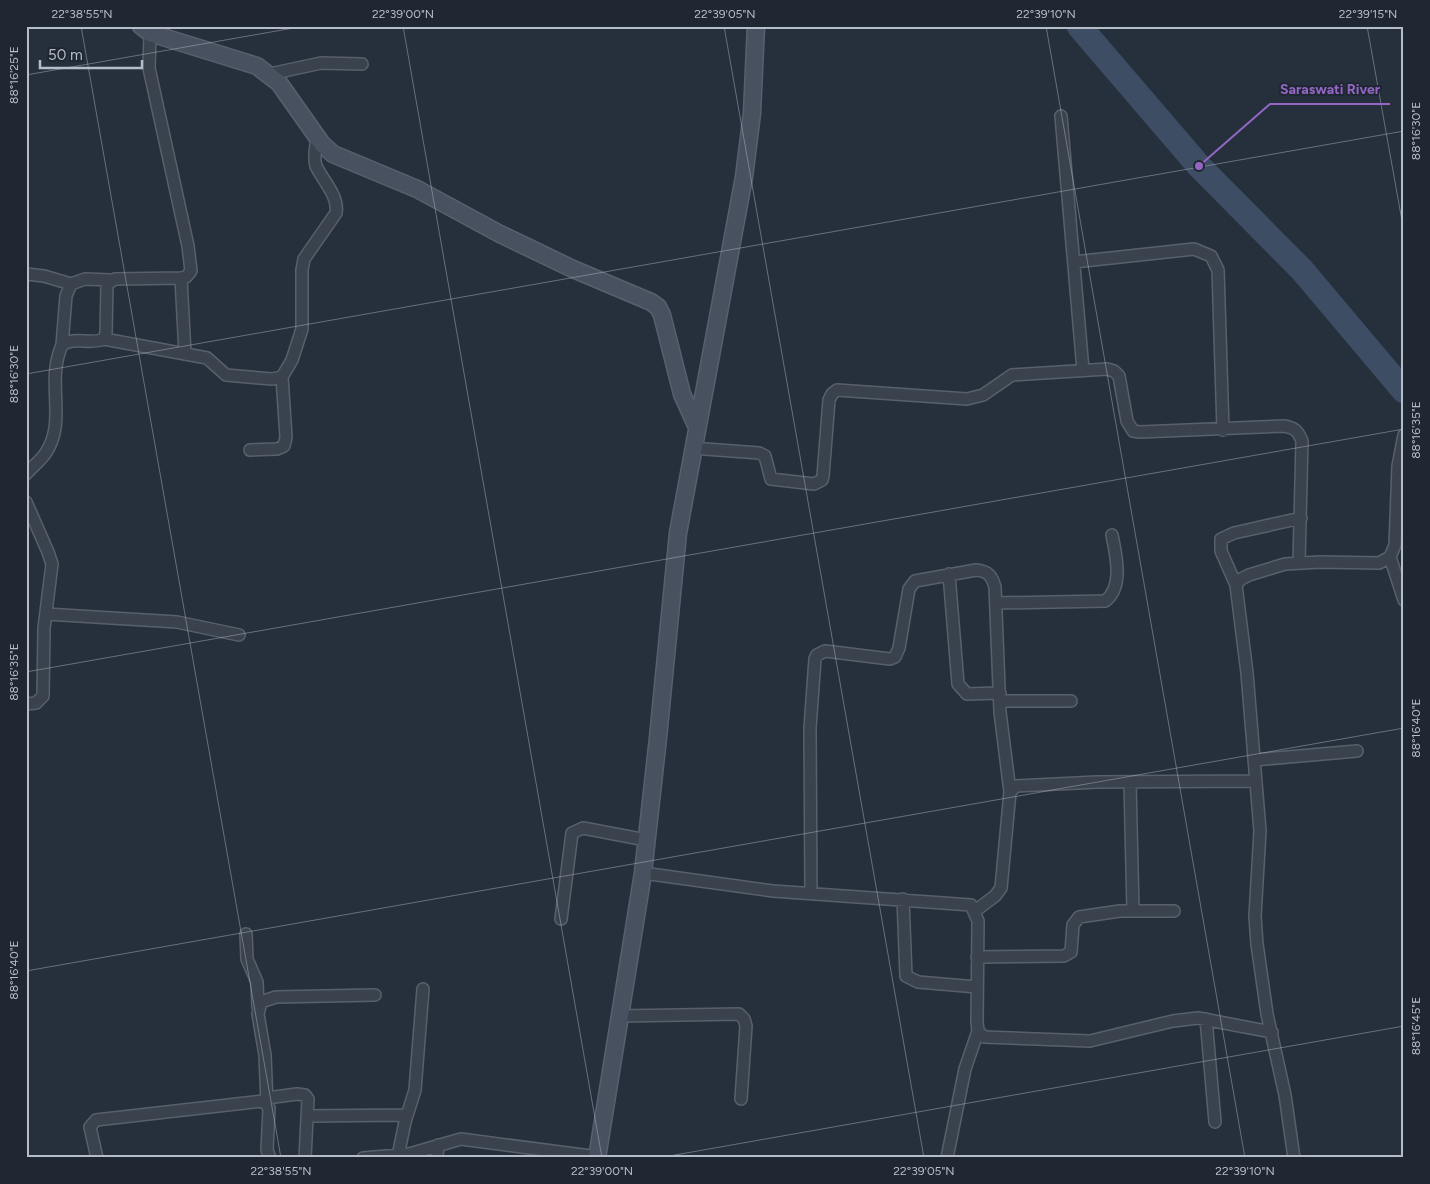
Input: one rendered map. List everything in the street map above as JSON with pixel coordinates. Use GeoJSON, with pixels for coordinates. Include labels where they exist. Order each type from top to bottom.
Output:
{"type":"FeatureCollection","features":[{"type":"Feature","properties":{"kind":"street"},"geometry":{"type":"LineString","coordinates":[[363,1158],[398,1156],[461,1139],[598,1157],[643,872],[678,533],[696,425],[745,168],[752,113],[756,26]]}},
{"type":"Feature","properties":{"kind":"street"},"geometry":{"type":"LineString","coordinates":[[26,274],[44,276],[71,284],[85,279],[181,278],[186,277],[190,271],[192,265],[149,68],[145,30],[257,66],[270,74],[279,83],[317,138],[333,154],[417,189],[549,258],[651,302],[662,315],[682,394],[696,425]]}},
{"type":"Feature","properties":{"kind":"street"},"geometry":{"type":"LineString","coordinates":[[270,74],[321,63],[362,64]]}},
{"type":"Feature","properties":{"kind":"street"},"geometry":{"type":"LineString","coordinates":[[1061,116],[1083,370]]}},
{"type":"Feature","properties":{"kind":"street"},"geometry":{"type":"LineString","coordinates":[[250,450],[277,449],[284,446],[286,437],[282,377],[292,360],[302,330],[302,263],[336,213],[335,199],[316,165],[314,157],[317,138]]}},
{"type":"Feature","properties":{"kind":"street"},"geometry":{"type":"LineString","coordinates":[[1074,262],[1194,249],[1211,256],[1218,270],[1223,430]]}},
{"type":"Feature","properties":{"kind":"street"},"geometry":{"type":"LineString","coordinates":[[181,278],[184,354]]}},
{"type":"Feature","properties":{"kind":"street"},"geometry":{"type":"LineString","coordinates":[[104,339],[108,321],[106,289],[111,280]]}},
{"type":"Feature","properties":{"kind":"street"},"geometry":{"type":"LineString","coordinates":[[26,474],[45,454],[56,425],[54,373],[62,345],[66,296],[71,284]]}},
{"type":"Feature","properties":{"kind":"street"},"geometry":{"type":"LineString","coordinates":[[62,345],[71,341],[99,341],[104,339],[212,360],[226,375],[272,379],[282,377]]}},
{"type":"Feature","properties":{"kind":"street"},"geometry":{"type":"LineString","coordinates":[[692,448],[759,453],[766,456],[771,479],[814,484],[822,480],[823,476],[829,400],[837,390],[967,399],[983,395],[1012,375],[1106,369],[1114,371],[1119,376],[1127,421],[1133,431],[1223,430],[1284,426],[1293,427],[1298,431],[1302,442],[1299,562]]}},
{"type":"Feature","properties":{"kind":"street"},"geometry":{"type":"LineString","coordinates":[[1236,585],[1241,579],[1249,575],[1299,562],[1379,563],[1390,557],[1395,545],[1399,460],[1404,435]]}},
{"type":"Feature","properties":{"kind":"street"},"geometry":{"type":"LineString","coordinates":[[26,502],[51,558],[51,579],[42,651],[42,696],[36,703],[26,704]]}},
{"type":"Feature","properties":{"kind":"street"},"geometry":{"type":"LineString","coordinates":[[1294,1158],[1285,1095],[1258,953],[1255,916],[1260,831],[1256,781],[1236,585],[1221,551],[1221,539],[1234,533],[1300,518]]}},
{"type":"Feature","properties":{"kind":"street"},"geometry":{"type":"LineString","coordinates":[[996,603],[1105,601],[1111,596],[1116,583],[1116,558],[1112,535]]}},
{"type":"Feature","properties":{"kind":"street"},"geometry":{"type":"LineString","coordinates":[[1390,557],[1404,600]]}},
{"type":"Feature","properties":{"kind":"street"},"geometry":{"type":"LineString","coordinates":[[811,893],[810,728],[816,655],[825,651],[890,659],[895,657],[899,648],[911,585],[921,579],[976,570],[990,574],[995,587],[1000,697],[1010,792],[1001,888],[996,896],[975,911]]}},
{"type":"Feature","properties":{"kind":"street"},"geometry":{"type":"LineString","coordinates":[[949,574],[958,684],[967,694],[1070,701]]}},
{"type":"Feature","properties":{"kind":"street"},"geometry":{"type":"LineString","coordinates":[[46,614],[177,622],[239,635]]}},
{"type":"Feature","properties":{"kind":"street"},"geometry":{"type":"LineString","coordinates":[[1254,760],[1357,751]]}},
{"type":"Feature","properties":{"kind":"street"},"geometry":{"type":"LineString","coordinates":[[1010,792],[1016,786],[1022,784],[1256,781]]}},
{"type":"Feature","properties":{"kind":"street"},"geometry":{"type":"LineString","coordinates":[[1130,782],[1133,911]]}},
{"type":"Feature","properties":{"kind":"street"},"geometry":{"type":"LineString","coordinates":[[561,919],[572,832],[576,829],[590,829],[646,840]]}},
{"type":"Feature","properties":{"kind":"street"},"geometry":{"type":"LineString","coordinates":[[643,872],[773,891],[964,903],[971,905],[978,921],[978,1032],[965,1069],[947,1158]]}},
{"type":"Feature","properties":{"kind":"street"},"geometry":{"type":"LineString","coordinates":[[903,899],[906,976],[918,982],[977,987]]}},
{"type":"Feature","properties":{"kind":"street"},"geometry":{"type":"LineString","coordinates":[[977,957],[1068,955],[1071,952],[1073,925],[1078,917],[1108,912],[1174,911]]}},
{"type":"Feature","properties":{"kind":"street"},"geometry":{"type":"LineString","coordinates":[[246,934],[247,959],[257,982],[258,1007],[265,1055],[269,1116],[267,1150],[270,1158]]}},
{"type":"Feature","properties":{"kind":"street"},"geometry":{"type":"LineString","coordinates":[[398,1156],[406,1115],[415,1090],[423,989]]}},
{"type":"Feature","properties":{"kind":"street"},"geometry":{"type":"LineString","coordinates":[[258,1007],[266,998],[375,995]]}},
{"type":"Feature","properties":{"kind":"street"},"geometry":{"type":"LineString","coordinates":[[620,1016],[739,1014],[744,1019],[746,1026],[740,1099]]}},
{"type":"Feature","properties":{"kind":"street"},"geometry":{"type":"LineString","coordinates":[[978,1032],[981,1036],[993,1039],[1090,1041],[1173,1021],[1206,1019],[1272,1032]]}},
{"type":"Feature","properties":{"kind":"street"},"geometry":{"type":"LineString","coordinates":[[1206,1019],[1215,1122]]}},
{"type":"Feature","properties":{"kind":"street"},"geometry":{"type":"LineString","coordinates":[[97,1158],[90,1127],[96,1120],[267,1101],[297,1094],[305,1095],[309,1103],[305,1158]]}},
{"type":"Feature","properties":{"kind":"street"},"geometry":{"type":"LineString","coordinates":[[308,1116],[406,1115]]}},
{"type":"Feature","properties":{"kind":"street"},"geometry":{"type":"LineString","coordinates":[[437,1158],[438,1145]]}},
{"type":"Feature","properties":{"kind":"waterway"},"geometry":{"type":"LineString","coordinates":[[1079,26],[1199,166],[1302,270],[1404,391]]}},
{"type":"Feature","properties":{"kind":"place","name":"Saraswati River"},"geometry":{"type":"Point","coordinates":[1199,166]}}]}
